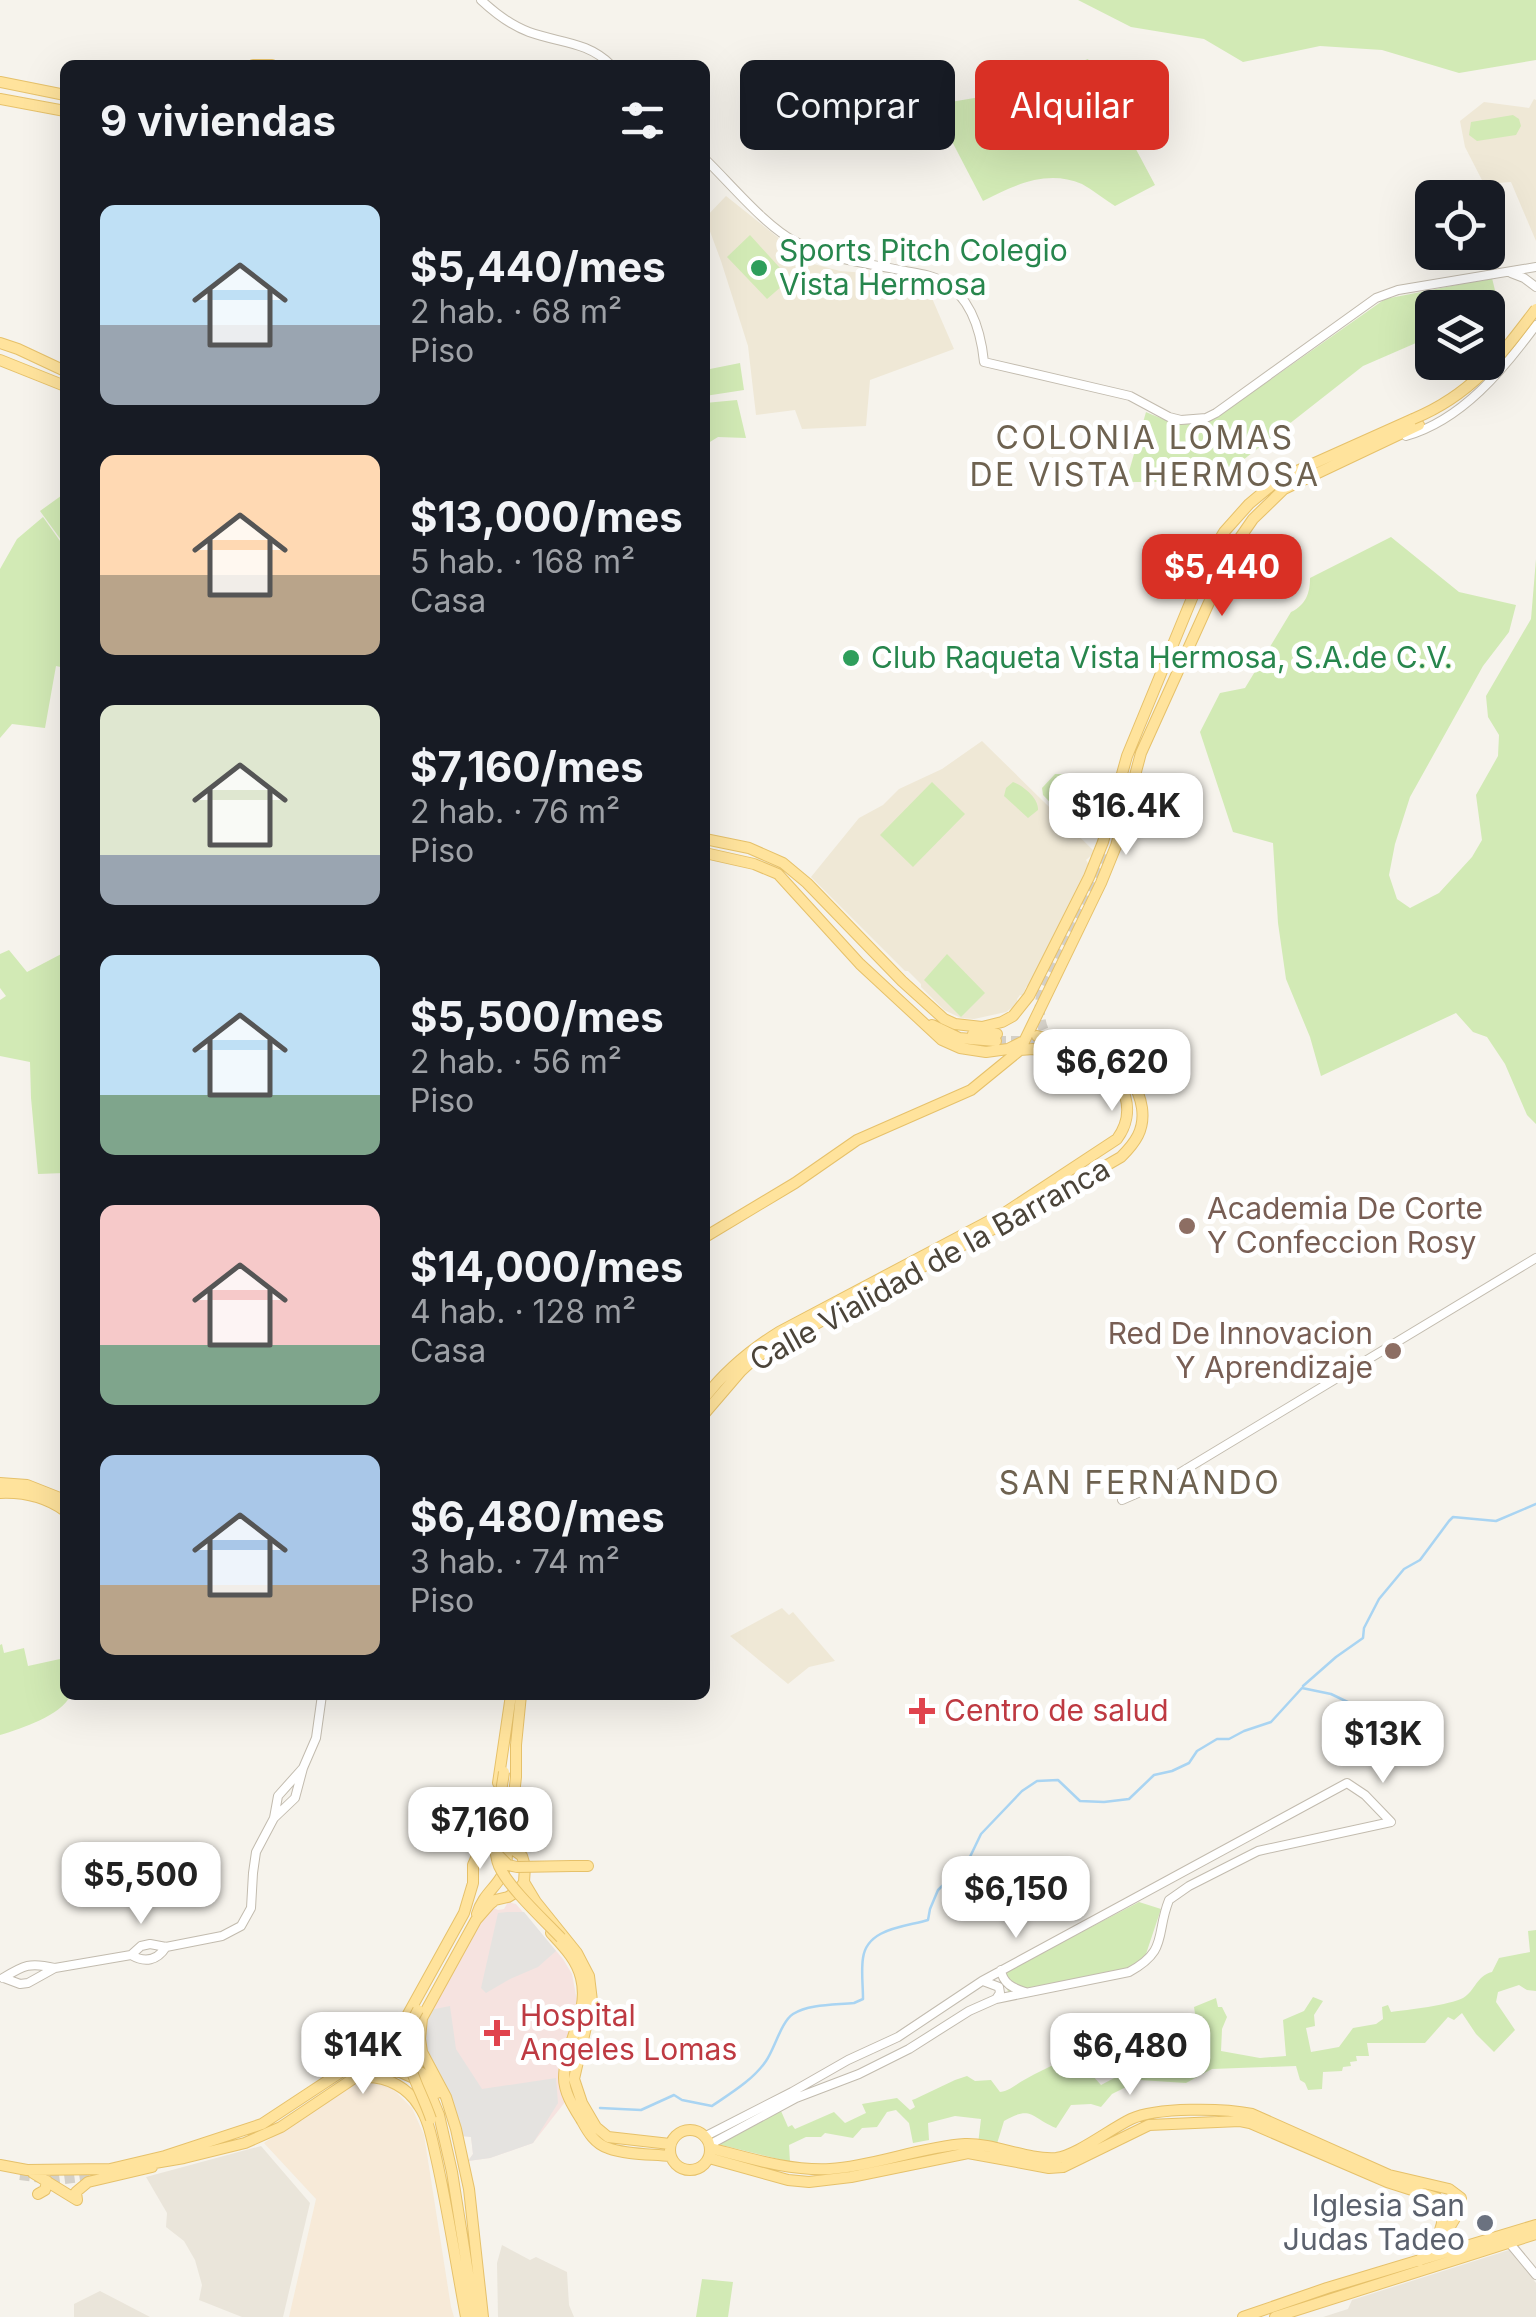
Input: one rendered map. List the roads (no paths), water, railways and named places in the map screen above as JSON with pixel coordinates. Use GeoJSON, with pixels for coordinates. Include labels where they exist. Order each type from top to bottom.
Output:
{"type":"FeatureCollection","features":[{"type":"Feature","properties":{"kind":"main road"},"geometry":{"type":"LineString","coordinates":[[0,82],[60,94]]}},
{"type":"Feature","properties":{"kind":"main road"},"geometry":{"type":"LineString","coordinates":[[0,99],[60,110]]}},
{"type":"Feature","properties":{"kind":"main road"},"geometry":{"type":"LineString","coordinates":[[710,840],[748,848],[783,863],[808,883],[904,984],[944,1019],[970,1026],[1002,1022],[1021,1008],[1059,939],[1104,842],[1127,756],[1209,557],[1224,532],[1266,488],[1292,472],[1310,470],[1387,440],[1447,403],[1481,376],[1534,314]]}},
{"type":"Feature","properties":{"kind":"main road"},"geometry":{"type":"LineString","coordinates":[[0,343],[60,369]]}},
{"type":"Feature","properties":{"kind":"main road"},"geometry":{"type":"LineString","coordinates":[[2,360],[18,348]]}},
{"type":"Feature","properties":{"kind":"main road"},"geometry":{"type":"LineString","coordinates":[[2,360],[60,384]]}},
{"type":"Feature","properties":{"kind":"main road"},"geometry":{"type":"LineString","coordinates":[[1090,896],[1141,752],[1226,560],[1253,519],[1274,497],[1345,448],[1416,422]]}},
{"type":"Feature","properties":{"kind":"main road"},"geometry":{"type":"LineString","coordinates":[[1047,1042],[1072,946],[1116,846],[1146,709]]}},
{"type":"Feature","properties":{"kind":"main road"},"geometry":{"type":"LineString","coordinates":[[710,854],[778,874],[823,925],[942,1040],[984,1054],[990,1062],[982,1082]]}},
{"type":"Feature","properties":{"kind":"main road"},"geometry":{"type":"LineString","coordinates":[[1059,939],[1072,946]]}},
{"type":"Feature","properties":{"kind":"main road"},"geometry":{"type":"LineString","coordinates":[[892,994],[950,1034],[970,1040],[996,1038],[941,1024],[917,1004],[904,984]]}},
{"type":"Feature","properties":{"kind":"main road"},"geometry":{"type":"LineString","coordinates":[[710,1234],[795,1183],[835,1153],[961,1095],[1020,1050],[1047,1042]]}},
{"type":"Feature","properties":{"kind":"main road"},"geometry":{"type":"LineString","coordinates":[[970,1050],[986,1052],[1047,1042],[1095,1058],[1128,1086],[1132,1123],[1117,1148],[1053,1183]]}},
{"type":"Feature","properties":{"kind":"main road","name":"Calle Vialidad de la Barranca"},"geometry":{"type":"LineString","coordinates":[[710,1407],[741,1370],[770,1349],[1038,1205],[1120,1158],[1130,1148],[1140,1134],[1144,1117],[1140,1095],[1130,1077],[1112,1060],[1092,1051],[1047,1042]]}},
{"type":"Feature","properties":{"kind":"main road"},"geometry":{"type":"LineString","coordinates":[[1020,1050],[1033,1048],[1102,1072],[1120,1093],[1124,1115],[1115,1136],[1053,1183]]}},
{"type":"Feature","properties":{"kind":"main road"},"geometry":{"type":"LineString","coordinates":[[986,1052],[1002,1066]]}},
{"type":"Feature","properties":{"kind":"main road","name":"Calle Vialidad de la Barranca"},"geometry":{"type":"LineString","coordinates":[[710,1391],[731,1366],[779,1332],[1006,1212],[1053,1183]]}},
{"type":"Feature","properties":{"kind":"main road"},"geometry":{"type":"LineString","coordinates":[[0,1483],[27,1485],[60,1498]]}},
{"type":"Feature","properties":{"kind":"main road"},"geometry":{"type":"LineString","coordinates":[[0,1493],[26,1494],[60,1508]]}},
{"type":"Feature","properties":{"kind":"main road"},"geometry":{"type":"LineString","coordinates":[[511,1700],[516,1777],[499,1866],[561,1938],[581,1977],[582,2000],[564,2079],[566,2091],[589,2134],[600,2144],[610,2149],[670,2150]]}},
{"type":"Feature","properties":{"kind":"main road"},"geometry":{"type":"LineString","coordinates":[[143,2164],[245,2143],[281,2127],[398,2046],[420,2014],[469,1917],[474,1898],[473,1864],[483,1850],[492,1820],[501,1758],[519,1700]]}},
{"type":"Feature","properties":{"kind":"main road"},"geometry":{"type":"LineString","coordinates":[[456,2258],[452,2207],[432,2119],[406,2053],[406,2035],[476,1920],[484,1899],[506,1872],[501,1758]]}},
{"type":"Feature","properties":{"kind":"main road"},"geometry":{"type":"LineString","coordinates":[[506,1812],[510,1787],[516,1777]]}},
{"type":"Feature","properties":{"kind":"main road"},"geometry":{"type":"LineString","coordinates":[[488,1833],[505,1847],[508,1865],[588,1866]]}},
{"type":"Feature","properties":{"kind":"main road"},"geometry":{"type":"LineString","coordinates":[[483,1850],[500,1845],[522,1856],[531,1905],[567,1950]]}},
{"type":"Feature","properties":{"kind":"main road"},"geometry":{"type":"LineString","coordinates":[[476,1920],[495,1900],[508,1897],[524,1882]]}},
{"type":"Feature","properties":{"kind":"main road"},"geometry":{"type":"LineString","coordinates":[[268,2120],[389,2038],[423,1992],[465,1912],[473,1883]]}},
{"type":"Feature","properties":{"kind":"main road"},"geometry":{"type":"LineString","coordinates":[[508,1897],[531,1905],[577,1953],[589,1976],[592,2000],[574,2079],[596,2128],[608,2138],[670,2150]]}},
{"type":"Feature","properties":{"kind":"main road"},"geometry":{"type":"LineString","coordinates":[[420,2014],[422,2052],[446,2097],[469,2190],[483,2317]]}},
{"type":"Feature","properties":{"kind":"main road"},"geometry":{"type":"LineString","coordinates":[[389,2038],[391,2048],[398,2046]]}},
{"type":"Feature","properties":{"kind":"main road"},"geometry":{"type":"LineString","coordinates":[[401,2063],[422,2073],[435,2087],[470,2214]]}},
{"type":"Feature","properties":{"kind":"main road"},"geometry":{"type":"LineString","coordinates":[[24,2173],[110,2169],[165,2156],[246,2130],[290,2111],[353,2075],[383,2069],[400,2072],[418,2080],[430,2093],[439,2115],[464,2237],[475,2317]]}},
{"type":"Feature","properties":{"kind":"main road"},"geometry":{"type":"LineString","coordinates":[[353,2075],[389,2080],[422,2108],[442,2182],[466,2317]]}},
{"type":"Feature","properties":{"kind":"main road"},"geometry":{"type":"LineString","coordinates":[[708,2147],[700,2168],[688,2170],[677,2166],[670,2150],[675,2136],[686,2131],[698,2132],[708,2147],[809,2182],[968,2153],[1063,2168],[1136,2130],[1162,2123],[1250,2123],[1389,2174],[1457,2193],[1461,2198],[1460,2210],[1436,2255]]}},
{"type":"Feature","properties":{"kind":"main road"},"geometry":{"type":"LineString","coordinates":[[1304,2142],[1387,2182],[1437,2198],[1443,2216],[1441,2231],[1419,2261]]}},
{"type":"Feature","properties":{"kind":"main road"},"geometry":{"type":"LineString","coordinates":[[0,2169],[47,2181],[77,2200],[76,2192],[88,2182],[166,2160]]}},
{"type":"Feature","properties":{"kind":"main road"},"geometry":{"type":"LineString","coordinates":[[38,2194],[45,2190],[47,2181]]}},
{"type":"Feature","properties":{"kind":"main road"},"geometry":{"type":"LineString","coordinates":[[452,2207],[464,2237]]}},
{"type":"Feature","properties":{"kind":"main road"},"geometry":{"type":"LineString","coordinates":[[1275,2317],[1506,2240],[1536,2225]]}},
{"type":"Feature","properties":{"kind":"main road"},"geometry":{"type":"LineString","coordinates":[[1243,2317],[1436,2255],[1536,2234]]}},
{"type":"Feature","properties":{"kind":"street"},"geometry":{"type":"LineString","coordinates":[[481,0],[516,27],[592,49],[605,60]]}},
{"type":"Feature","properties":{"kind":"street"},"geometry":{"type":"LineString","coordinates":[[710,164],[774,228],[798,244],[843,259],[931,276],[950,286],[978,328],[984,362],[1119,392],[1169,418],[1181,420],[1216,414],[1376,298],[1398,290],[1533,267],[1536,286]]}},
{"type":"Feature","properties":{"kind":"street"},"geometry":{"type":"LineString","coordinates":[[1506,272],[1536,286]]}},
{"type":"Feature","properties":{"kind":"street"},"geometry":{"type":"LineString","coordinates":[[1505,343],[1534,314]]}},
{"type":"Feature","properties":{"kind":"street"},"geometry":{"type":"LineString","coordinates":[[1387,440],[1412,434],[1447,416],[1488,384],[1512,358],[1534,314]]}},
{"type":"Feature","properties":{"kind":"street"},"geometry":{"type":"LineString","coordinates":[[1505,349],[1512,358]]}},
{"type":"Feature","properties":{"kind":"street"},"geometry":{"type":"LineString","coordinates":[[1345,448],[1365,435],[1432,406],[1467,380]]}},
{"type":"Feature","properties":{"kind":"street"},"geometry":{"type":"LineString","coordinates":[[1122,1500],[1168,1480],[1536,1258]]}},
{"type":"Feature","properties":{"kind":"street"},"geometry":{"type":"LineString","coordinates":[[274,1818],[296,1798],[295,1783],[316,1738],[321,1700]]}},
{"type":"Feature","properties":{"kind":"street"},"geometry":{"type":"LineString","coordinates":[[2,1979],[32,1964],[54,1968],[131,1955],[141,1946],[166,1948],[222,1936],[242,1926],[251,1908],[256,1852],[274,1818],[282,1790],[295,1783]]}},
{"type":"Feature","properties":{"kind":"street"},"geometry":{"type":"LineString","coordinates":[[1347,1784],[1365,1795],[1391,1822],[1258,1852],[1239,1860],[1169,1900],[1154,1954],[1129,1972],[996,1999],[969,2011],[909,2049],[859,2074],[796,2098],[708,2147],[792,2092],[898,2036],[1001,1970],[1347,1784]]}},
{"type":"Feature","properties":{"kind":"street"},"geometry":{"type":"LineString","coordinates":[[276,1804],[285,1810]]}},
{"type":"Feature","properties":{"kind":"street"},"geometry":{"type":"LineString","coordinates":[[1232,1847],[1239,1853],[1239,1860]]}},
{"type":"Feature","properties":{"kind":"street"},"geometry":{"type":"LineString","coordinates":[[131,1955],[149,1960],[166,1948]]}},
{"type":"Feature","properties":{"kind":"street"},"geometry":{"type":"LineString","coordinates":[[2,1979],[28,1984],[54,1968]]}},
{"type":"Feature","properties":{"kind":"street"},"geometry":{"type":"LineString","coordinates":[[1001,1970],[1008,1984],[1028,1993]]}},
{"type":"Feature","properties":{"kind":"street"},"geometry":{"type":"LineString","coordinates":[[982,1981],[999,1987],[996,1999]]}},
{"type":"Feature","properties":{"kind":"street"},"geometry":{"type":"LineString","coordinates":[[829,2071],[834,2083]]}},
{"type":"Feature","properties":{"kind":"street"},"geometry":{"type":"LineString","coordinates":[[1506,2240],[1536,2275]]}},
{"type":"Feature","properties":{"kind":"waterway"},"geometry":{"type":"LineString","coordinates":[[1303,1686],[1363,1638],[1379,1599],[1404,1569],[1420,1560],[1453,1517],[1496,1521],[1536,1504]]}},
{"type":"Feature","properties":{"kind":"waterway"},"geometry":{"type":"LineString","coordinates":[[600,2108],[641,2110],[674,2095],[712,2106],[761,2068],[793,2014],[863,1999],[863,1958],[872,1940],[888,1930],[928,1920],[938,1890],[968,1861],[981,1834],[1022,1791],[1037,1781],[1058,1780],[1080,1801],[1129,1799],[1154,1775],[1189,1763],[1197,1751],[1217,1739],[1229,1739],[1271,1722],[1302,1688],[1331,1694],[1383,1719]]}},
{"type":"Feature","properties":{"kind":"tunnel"},"geometry":{"type":"LineString","coordinates":[[1063,1052],[1049,1039],[1041,1023],[1043,987],[1104,852]]}},
{"type":"Feature","properties":{"kind":"tunnel"},"geometry":{"type":"LineString","coordinates":[[996,1041],[1032,1041],[1053,1047]]}},
{"type":"Feature","properties":{"kind":"tunnel"},"geometry":{"type":"LineString","coordinates":[[350,2073],[372,2063],[401,2063]]}},
{"type":"Feature","properties":{"kind":"tunnel"},"geometry":{"type":"LineString","coordinates":[[20,2175],[58,2180],[108,2173]]}},
{"type":"Feature","properties":{"kind":"place","name":"Sports Pitch Colegio Vista Hermosa"},"geometry":{"type":"Point","coordinates":[759,268]}},
{"type":"Feature","properties":{"kind":"place","name":"Club Raqueta Vista Hermosa, S.A.de C.V."},"geometry":{"type":"Point","coordinates":[851,658]}},
{"type":"Feature","properties":{"kind":"place","name":"Academia De Corte Y Confeccion Rosy"},"geometry":{"type":"Point","coordinates":[1187,1226]}},
{"type":"Feature","properties":{"kind":"place","name":"Red De Innovacion Y Aprendizaje"},"geometry":{"type":"Point","coordinates":[1393,1351]}},
{"type":"Feature","properties":{"kind":"place","name":"Centro de salud"},"geometry":{"type":"Point","coordinates":[922,1711]}},
{"type":"Feature","properties":{"kind":"place","name":"Hospital Angeles Lomas"},"geometry":{"type":"Point","coordinates":[497,2033]}},
{"type":"Feature","properties":{"kind":"place","name":"Iglesia San Judas Tadeo"},"geometry":{"type":"Point","coordinates":[1485,2223]}},
{"type":"Feature","properties":{"kind":"district","name":"COLONIA LOMAS DE VISTA HERMOSA"},"geometry":{"type":"Point","coordinates":[1145,456]}},
{"type":"Feature","properties":{"kind":"district","name":"SAN FERNANDO"},"geometry":{"type":"Point","coordinates":[1140,1483]}}]}
